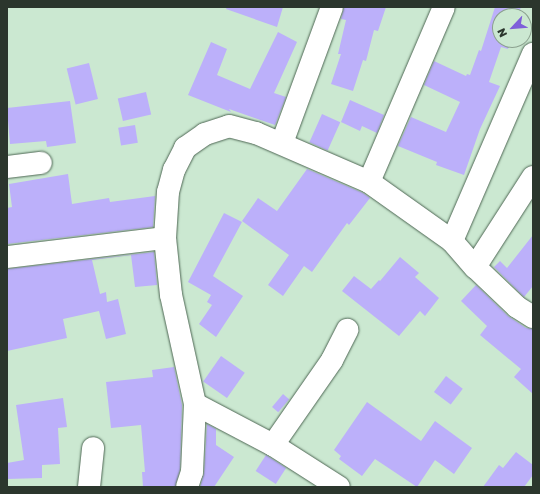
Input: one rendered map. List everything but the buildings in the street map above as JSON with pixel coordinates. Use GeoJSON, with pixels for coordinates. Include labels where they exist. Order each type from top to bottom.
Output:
{"type":"FeatureCollection","features":[{"type":"Feature","properties":{"kind":"street"},"geometry":{"type":"LineString","coordinates":[[282,142],[332,7]]}},
{"type":"Feature","properties":{"kind":"street"},"geometry":{"type":"LineString","coordinates":[[369,182],[444,7]]}},
{"type":"Feature","properties":{"kind":"street"},"geometry":{"type":"LineString","coordinates":[[452,241],[533,54]]}},
{"type":"Feature","properties":{"kind":"street"},"geometry":{"type":"LineString","coordinates":[[187,487],[192,472],[195,404],[171,295],[165,238],[168,192],[174,170],[185,148],[205,134],[229,126],[256,133],[282,142],[369,182],[452,241],[475,267],[517,307],[533,317]]}},
{"type":"Feature","properties":{"kind":"street"},"geometry":{"type":"LineString","coordinates":[[7,167],[41,163]]}},
{"type":"Feature","properties":{"kind":"street"},"geometry":{"type":"LineString","coordinates":[[475,267],[533,177]]}},
{"type":"Feature","properties":{"kind":"street"},"geometry":{"type":"LineString","coordinates":[[7,257],[165,238]]}},
{"type":"Feature","properties":{"kind":"street"},"geometry":{"type":"LineString","coordinates":[[273,445],[332,360],[347,330]]}},
{"type":"Feature","properties":{"kind":"street"},"geometry":{"type":"LineString","coordinates":[[195,404],[273,445],[339,487]]}},
{"type":"Feature","properties":{"kind":"street"},"geometry":{"type":"LineString","coordinates":[[89,487],[93,448]]}}]}
